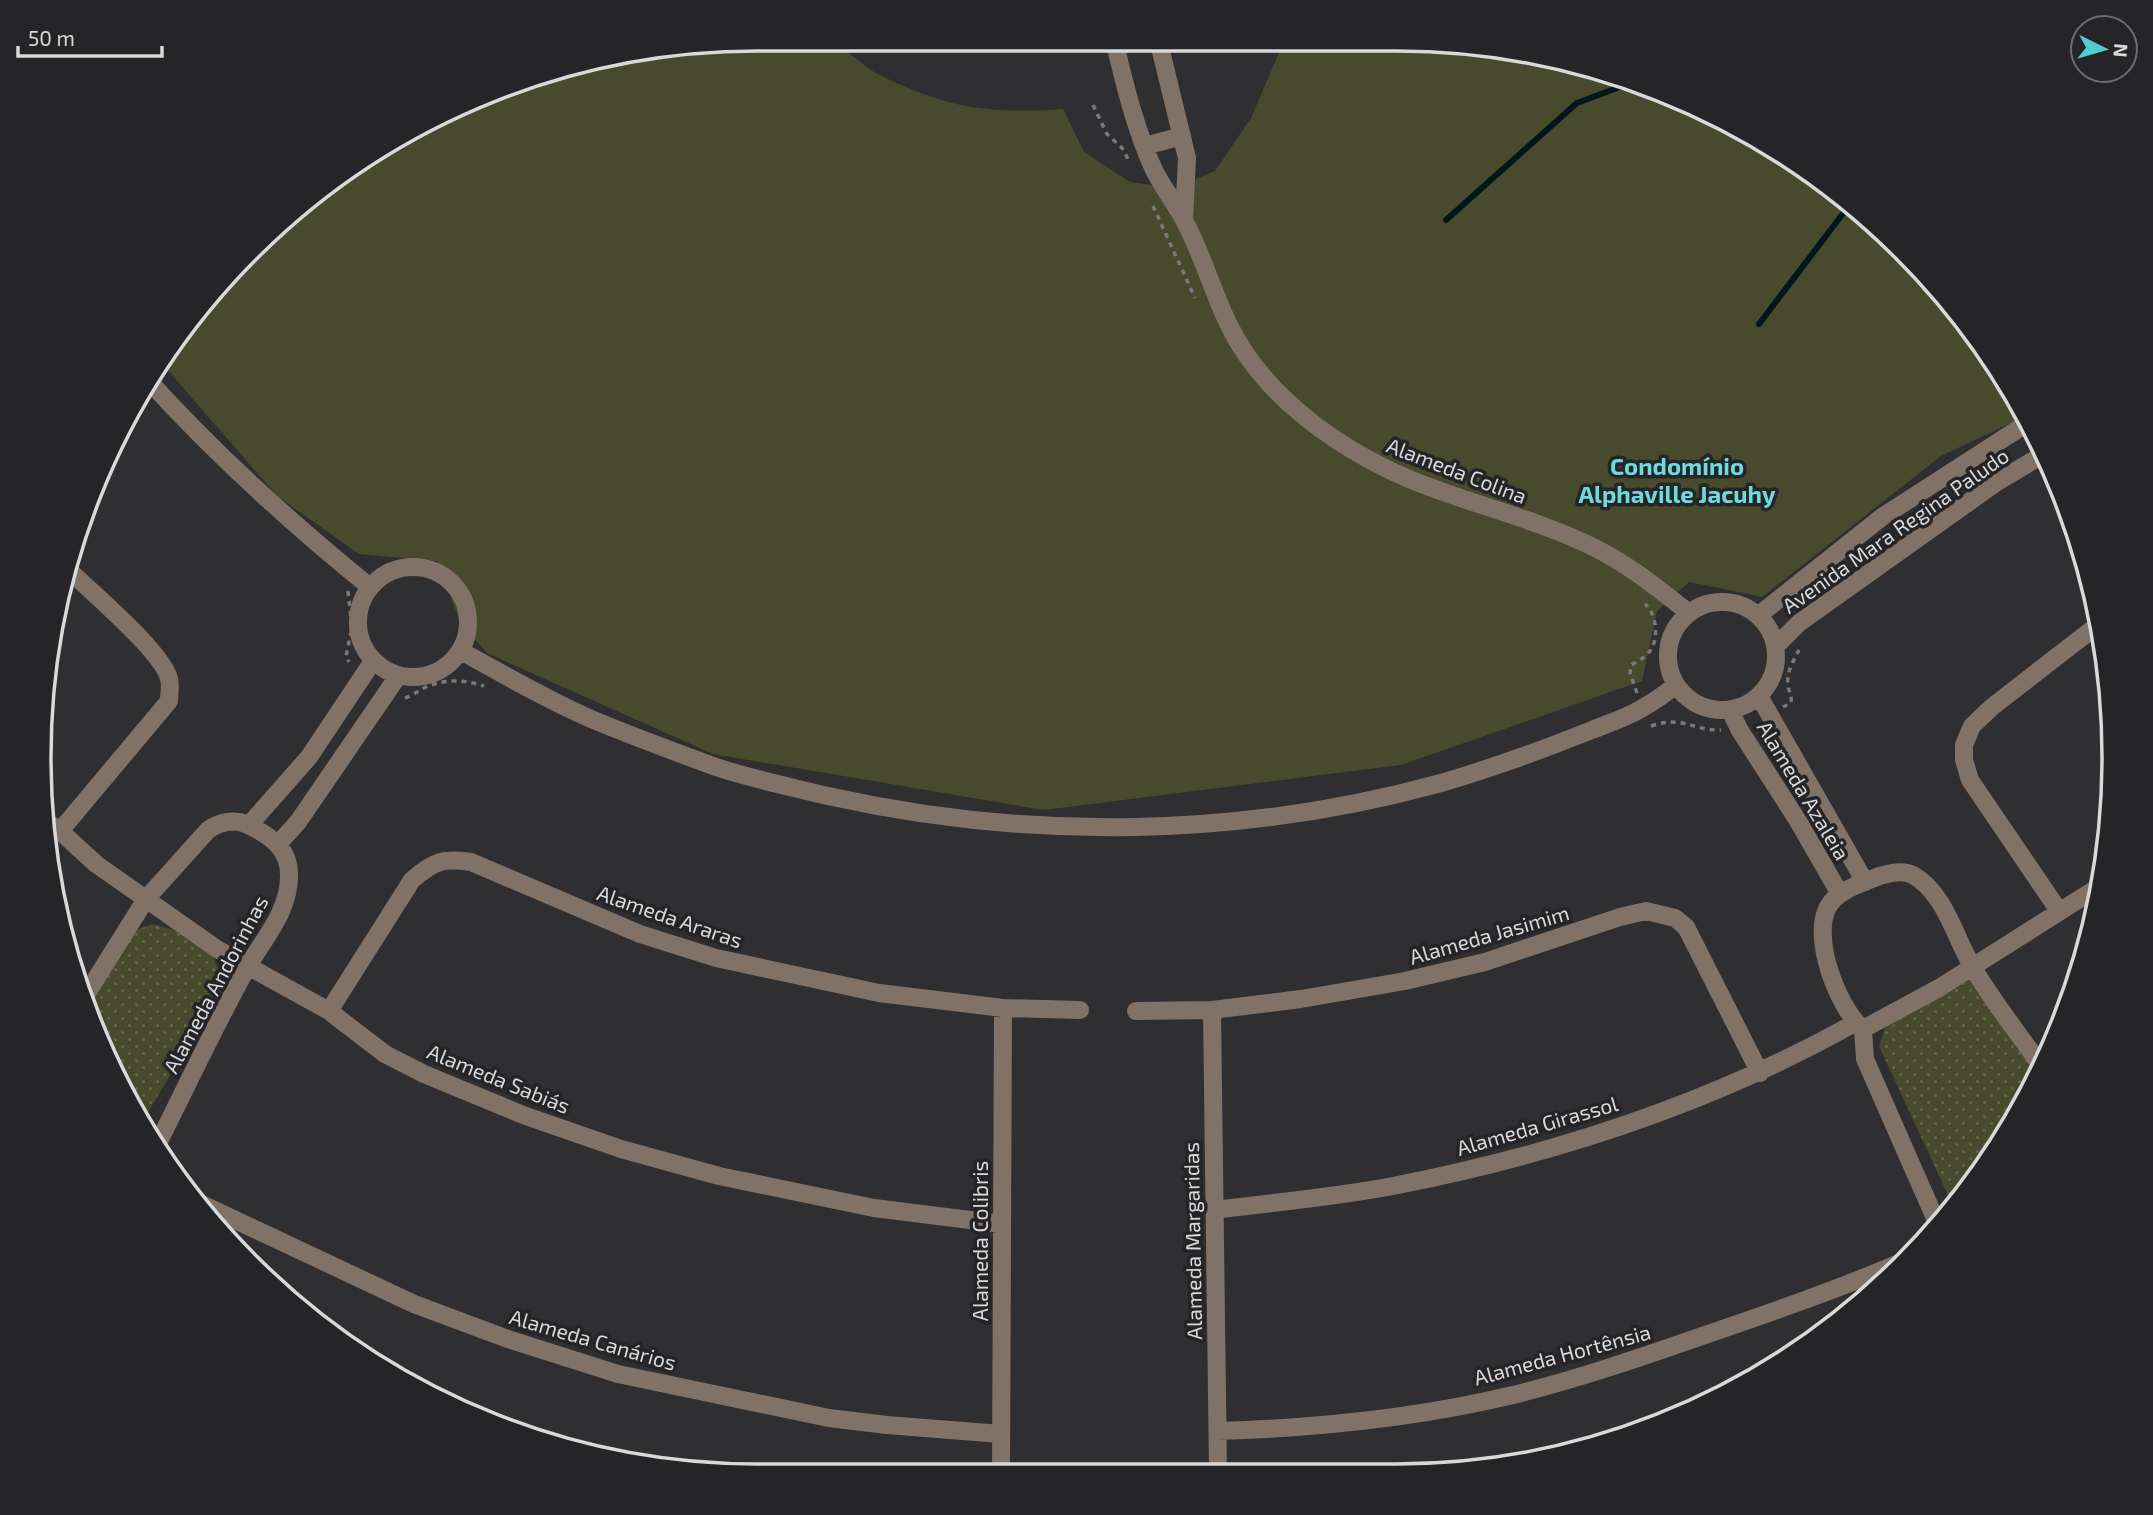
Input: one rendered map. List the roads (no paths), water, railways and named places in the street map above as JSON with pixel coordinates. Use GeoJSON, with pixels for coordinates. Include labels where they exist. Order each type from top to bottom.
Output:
{"type":"FeatureCollection","features":[{"type":"Feature","properties":{"kind":"street","name":"Alameda Colina"},"geometry":{"type":"LineString","coordinates":[[1112,51],[1153,169],[1184,220],[1229,326],[1257,368],[1308,419],[1369,460],[1407,478],[1591,546],[1643,576],[1688,612]]}},
{"type":"Feature","properties":{"kind":"street"},"geometry":{"type":"LineString","coordinates":[[1161,51],[1187,158],[1184,220]]}},
{"type":"Feature","properties":{"kind":"street"},"geometry":{"type":"LineString","coordinates":[[1145,146],[1182,136]]}},
{"type":"Feature","properties":{"kind":"street"},"geometry":{"type":"LineString","coordinates":[[155,388],[205,441],[320,546],[370,587]]}},
{"type":"Feature","properties":{"kind":"street","name":"Avenida Mara Regina Paludo"},"geometry":{"type":"LineString","coordinates":[[1759,615],[1882,517],[2020,428]]}},
{"type":"Feature","properties":{"kind":"street","name":"Avenida Mara Regina Paludo"},"geometry":{"type":"LineString","coordinates":[[1776,646],[1799,623],[1997,482],[2035,459]]}},
{"type":"Feature","properties":{"kind":"street"},"geometry":{"type":"LineString","coordinates":[[405,566],[433,569],[445,576],[463,597],[468,610],[469,624],[461,651],[449,664],[433,674],[416,678],[398,676],[373,661],[360,638],[358,625],[363,598],[380,577],[405,566]]}},
{"type":"Feature","properties":{"kind":"street"},"geometry":{"type":"LineString","coordinates":[[60,831],[169,701],[170,680],[163,663],[75,576]]}},
{"type":"Feature","properties":{"kind":"street"},"geometry":{"type":"LineString","coordinates":[[1724,601],[1746,606],[1759,615],[1770,629],[1776,646],[1776,664],[1770,681],[1759,696],[1746,705],[1730,710],[1714,710],[1700,706],[1686,697],[1669,671],[1668,646],[1677,624],[1688,612],[1702,604],[1724,601]]}},
{"type":"Feature","properties":{"kind":"street"},"geometry":{"type":"LineString","coordinates":[[2059,911],[1969,780],[1964,760],[1964,745],[1972,726],[1992,706],[2091,630]]}},
{"type":"Feature","properties":{"kind":"street"},"geometry":{"type":"LineString","coordinates":[[461,651],[527,688],[591,719],[719,768],[876,806],[991,822],[1073,828],[1225,823],[1299,814],[1372,800],[1496,766],[1544,749],[1642,709],[1676,685]]}},
{"type":"Feature","properties":{"kind":"street"},"geometry":{"type":"LineString","coordinates":[[249,825],[309,757],[373,661]]}},
{"type":"Feature","properties":{"kind":"street"},"geometry":{"type":"LineString","coordinates":[[90,989],[146,899],[208,830],[219,822],[230,821],[249,825],[279,843],[298,822],[333,773],[398,676]]}},
{"type":"Feature","properties":{"kind":"street","name":"Alameda Azaleia"},"geometry":{"type":"LineString","coordinates":[[1759,696],[1865,881]]}},
{"type":"Feature","properties":{"kind":"street","name":"Alameda Azaleia"},"geometry":{"type":"LineString","coordinates":[[1730,710],[1840,894]]}},
{"type":"Feature","properties":{"kind":"street"},"geometry":{"type":"LineString","coordinates":[[309,757],[333,773]]}},
{"type":"Feature","properties":{"kind":"street"},"geometry":{"type":"LineString","coordinates":[[1798,821],[1822,806]]}},
{"type":"Feature","properties":{"kind":"street","name":"Alameda Sabiás"},"geometry":{"type":"LineString","coordinates":[[55,827],[96,864],[217,949],[329,1011],[385,1054],[424,1074],[523,1115],[621,1149],[719,1176],[874,1208],[1002,1224]]}},
{"type":"Feature","properties":{"kind":"street","name":"Alameda Andorinhas"},"geometry":{"type":"LineString","coordinates":[[161,1136],[248,966],[279,919],[289,889],[289,871],[279,843]]}},
{"type":"Feature","properties":{"kind":"street","name":"Alameda Araras"},"geometry":{"type":"LineString","coordinates":[[329,1011],[412,880],[428,866],[448,859],[471,862],[640,934],[716,958],[879,993],[1003,1008],[1080,1010]]}},
{"type":"Feature","properties":{"kind":"street","name":"Alameda Azaleia"},"geometry":{"type":"LineString","coordinates":[[1934,1215],[1865,1059],[1859,1026],[1838,992],[1824,954],[1822,928],[1828,907],[1840,894],[1865,881],[1885,873],[1910,873],[1927,886],[1942,906],[1973,967],[2035,1057]]}},
{"type":"Feature","properties":{"kind":"street","name":"Alameda Girassol"},"geometry":{"type":"LineString","coordinates":[[1215,1210],[1395,1185],[1465,1171],[1579,1139],[1651,1114],[1760,1073],[1939,988],[2089,892]]}},
{"type":"Feature","properties":{"kind":"street","name":"Alameda Jasimim"},"geometry":{"type":"LineString","coordinates":[[1136,1011],[1212,1010],[1301,999],[1405,981],[1485,962],[1646,911],[1675,918],[1686,927],[1760,1073]]}},
{"type":"Feature","properties":{"kind":"street","name":"Alameda Colibris"},"geometry":{"type":"LineString","coordinates":[[1001,1464],[1003,1008]]}},
{"type":"Feature","properties":{"kind":"street","name":"Alameda Margaridas"},"geometry":{"type":"LineString","coordinates":[[1212,1010],[1217,1464]]}},
{"type":"Feature","properties":{"kind":"street","name":"Alameda Canários"},"geometry":{"type":"LineString","coordinates":[[218,1213],[414,1304],[509,1339],[618,1374],[829,1418],[1001,1434]]}},
{"type":"Feature","properties":{"kind":"street","name":"Alameda Hortênsia"},"geometry":{"type":"LineString","coordinates":[[1218,1431],[1301,1428],[1382,1419],[1511,1395],[1620,1365],[1838,1289],[1880,1271]]}},
{"type":"Feature","properties":{"kind":"waterway"},"geometry":{"type":"LineString","coordinates":[[1446,220],[1577,103],[1620,87]]}},
{"type":"Feature","properties":{"kind":"waterway"},"geometry":{"type":"LineString","coordinates":[[1759,324],[1844,212]]}},
{"type":"Feature","properties":{"kind":"district","name":"Condomínio Alphaville Jacuhy"},"geometry":{"type":"Point","coordinates":[1677,479]}}]}
